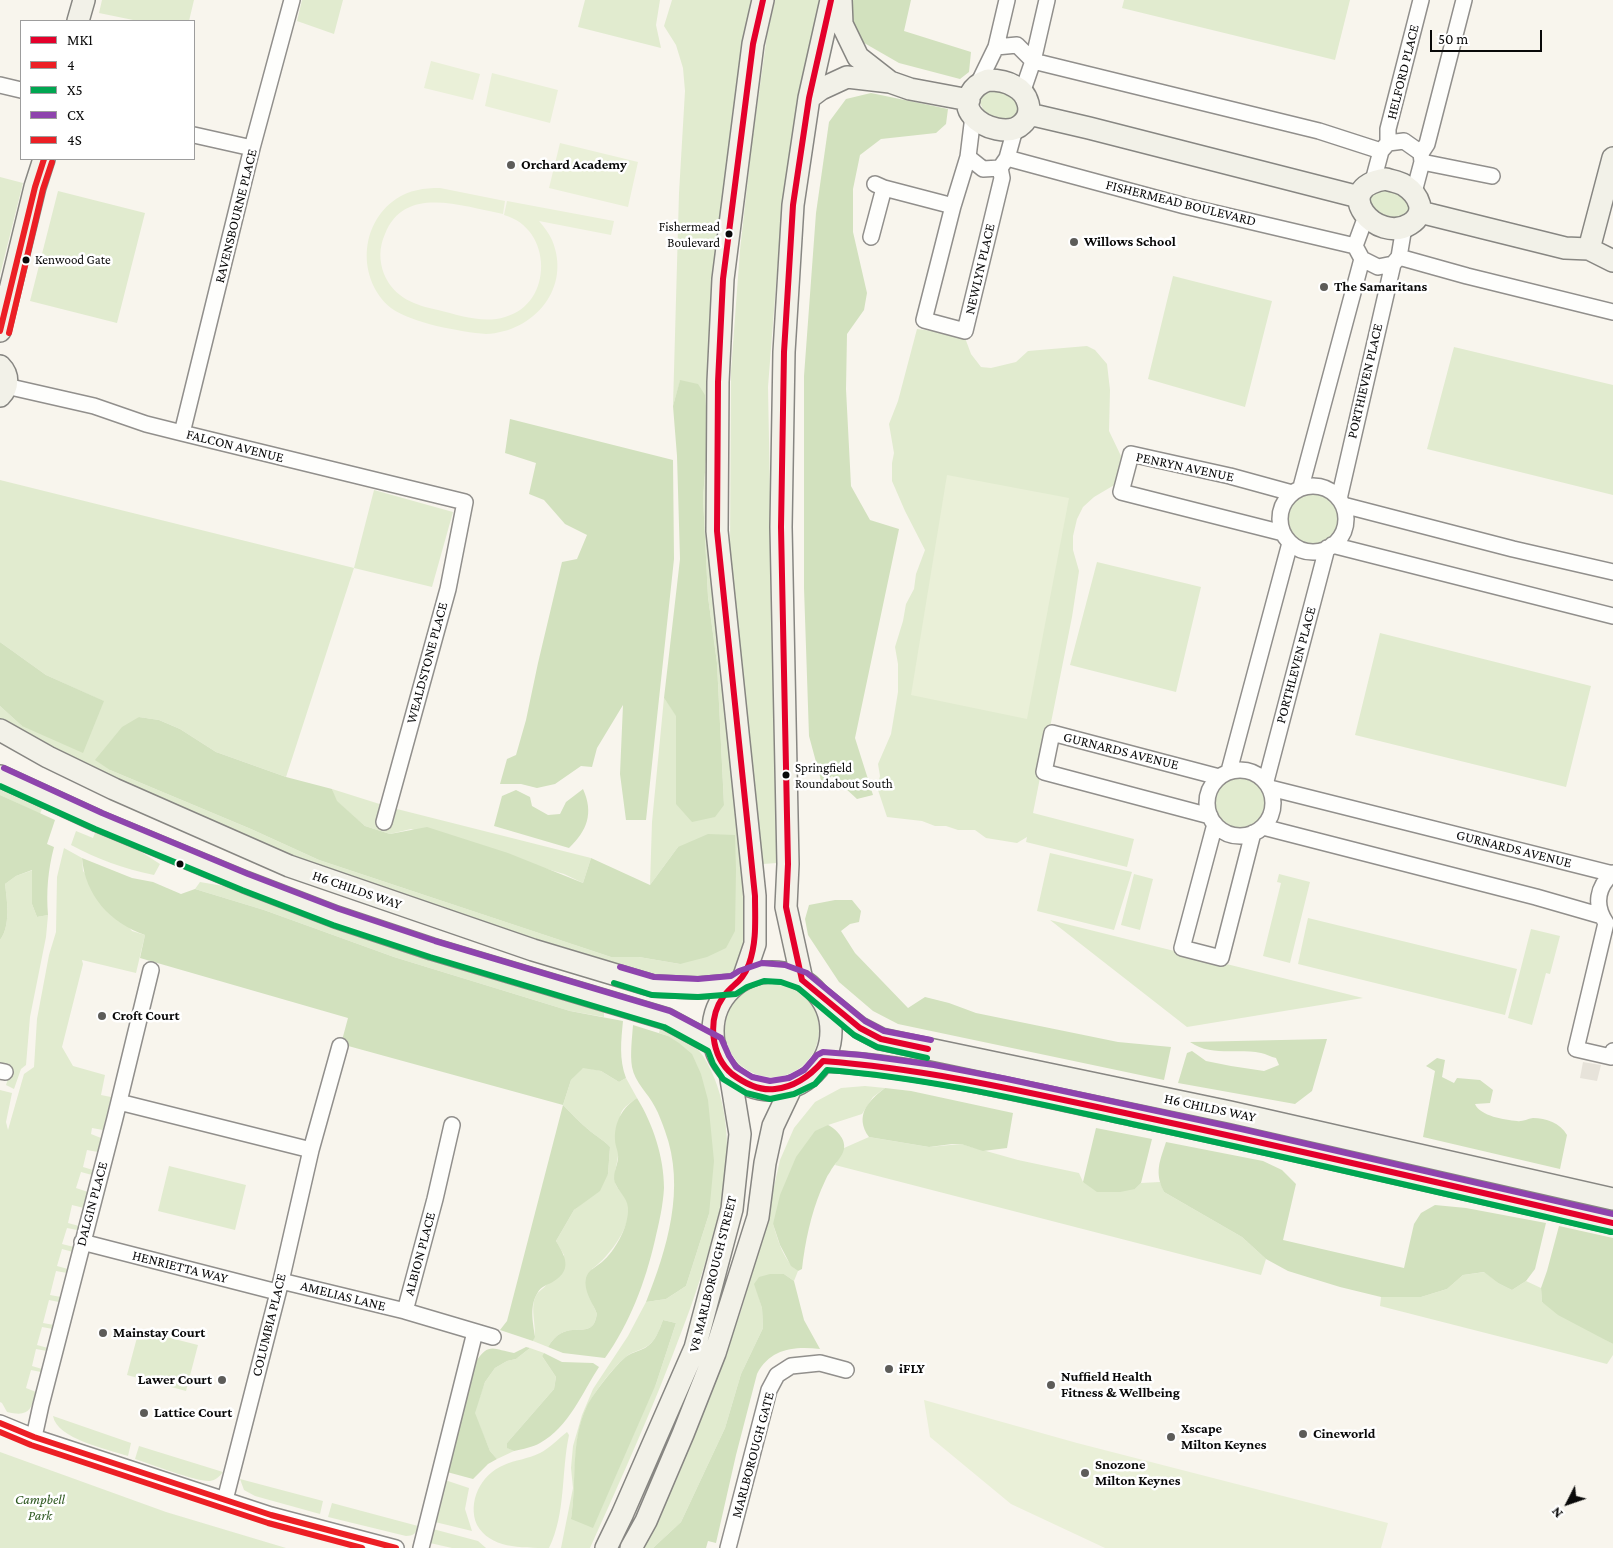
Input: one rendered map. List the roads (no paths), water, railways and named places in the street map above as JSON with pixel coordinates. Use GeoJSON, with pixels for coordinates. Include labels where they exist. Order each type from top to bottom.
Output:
{"type":"FeatureCollection","features":[{"type":"Feature","properties":{"kind":"street"},"geometry":{"type":"LineString","coordinates":[[78,20],[84,0]]}},
{"type":"Feature","properties":{"kind":"street","name":"RAVENSBOURNE PLACE"},"geometry":{"type":"LineString","coordinates":[[182,433],[252,148],[292,0]]}},
{"type":"Feature","properties":{"kind":"street"},"geometry":{"type":"LineString","coordinates":[[753,0],[754,44]]}},
{"type":"Feature","properties":{"kind":"street"},"geometry":{"type":"LineString","coordinates":[[738,982],[763,972],[783,973],[802,980],[818,994],[827,1010],[831,1027],[830,1045],[823,1061],[810,1077],[792,1086],[770,1090],[749,1085],[730,1073],[721,1060],[715,1045],[713,1028],[716,1012],[723,998],[738,982],[755,944],[755,896],[752,862],[716,531],[718,382],[723,279],[754,44],[763,0]]}},
{"type":"Feature","properties":{"kind":"street"},"geometry":{"type":"LineString","coordinates":[[802,980],[786,907],[788,864],[781,527],[784,352],[793,205],[809,98],[831,0]]}},
{"type":"Feature","properties":{"kind":"street"},"geometry":{"type":"LineString","coordinates":[[841,0],[842,24],[858,57],[890,82]]}},
{"type":"Feature","properties":{"kind":"street","name":"NEWLYN PLACE"},"geometry":{"type":"LineString","coordinates":[[1007,0],[996,47],[973,100],[968,157],[953,206],[924,320],[965,331],[1002,178],[1003,163],[1022,122]]}},
{"type":"Feature","properties":{"kind":"street"},"geometry":{"type":"LineString","coordinates":[[1022,93],[1033,62],[1047,0]]}},
{"type":"Feature","properties":{"kind":"street","name":"HELFORD PLACE"},"geometry":{"type":"LineString","coordinates":[[1359,253],[1366,198],[1384,147],[1421,0]]}},
{"type":"Feature","properties":{"kind":"street"},"geometry":{"type":"LineString","coordinates":[[1366,198],[1376,224],[1393,229],[1412,223],[1417,202],[1421,158],[1427,144],[1464,0]]}},
{"type":"Feature","properties":{"kind":"street"},"geometry":{"type":"LineString","coordinates":[[996,47],[1017,45],[1033,62],[1384,147],[1404,141],[1421,158],[1492,176]]}},
{"type":"Feature","properties":{"kind":"street"},"geometry":{"type":"LineString","coordinates":[[809,98],[821,89],[847,77],[890,82],[910,89],[973,100]]}},
{"type":"Feature","properties":{"kind":"street"},"geometry":{"type":"LineString","coordinates":[[973,100],[988,80],[1001,80],[1015,86],[1027,99],[1030,109],[1022,122]]}},
{"type":"Feature","properties":{"kind":"street"},"geometry":{"type":"LineString","coordinates":[[0,85],[20,90]]}},
{"type":"Feature","properties":{"kind":"street"},"geometry":{"type":"LineString","coordinates":[[973,100],[985,126],[1004,130],[1022,122],[1088,128],[1366,198]]}},
{"type":"Feature","properties":{"kind":"street"},"geometry":{"type":"LineString","coordinates":[[195,135],[252,148]]}},
{"type":"Feature","properties":{"kind":"street"},"geometry":{"type":"LineString","coordinates":[[968,157],[983,169],[1003,163]]}},
{"type":"Feature","properties":{"kind":"street"},"geometry":{"type":"LineString","coordinates":[[1589,249],[1613,158]]}},
{"type":"Feature","properties":{"kind":"street"},"geometry":{"type":"LineString","coordinates":[[0,331],[44,160]]}},
{"type":"Feature","properties":{"kind":"street","name":"FISHERMEAD BOULEVARD"},"geometry":{"type":"LineString","coordinates":[[1003,163],[1185,206],[1359,253],[1378,267],[1396,260]]}},
{"type":"Feature","properties":{"kind":"street"},"geometry":{"type":"LineString","coordinates":[[1366,198],[1386,179],[1403,184],[1417,202],[1565,248],[1589,249],[1613,261]]}},
{"type":"Feature","properties":{"kind":"street"},"geometry":{"type":"LineString","coordinates":[[871,237],[879,186],[953,206]]}},
{"type":"Feature","properties":{"kind":"street","name":"PORTHIEVEN PLACE"},"geometry":{"type":"LineString","coordinates":[[1341,502],[1404,227]]}},
{"type":"Feature","properties":{"kind":"street"},"geometry":{"type":"LineString","coordinates":[[1297,490],[1359,253]]}},
{"type":"Feature","properties":{"kind":"street"},"geometry":{"type":"LineString","coordinates":[[1396,260],[1613,312]]}},
{"type":"Feature","properties":{"kind":"street"},"geometry":{"type":"LineString","coordinates":[[0,366],[6,374],[3,391]]}},
{"type":"Feature","properties":{"kind":"street","name":"FALCON AVENUE"},"geometry":{"type":"LineString","coordinates":[[3,391],[94,406],[146,424],[465,502]]}},
{"type":"Feature","properties":{"kind":"street","name":"PENRYN AVENUE"},"geometry":{"type":"LineString","coordinates":[[1286,538],[1122,492],[1131,454],[1297,490]]}},
{"type":"Feature","properties":{"kind":"street"},"geometry":{"type":"LineString","coordinates":[[1312,486],[1322,487],[1332,491],[1341,502],[1346,516],[1345,527],[1340,537],[1330,547],[1317,551],[1308,551],[1298,548],[1286,538],[1280,522],[1280,511],[1285,501],[1297,490],[1312,486]]}},
{"type":"Feature","properties":{"kind":"street","name":"WEALDSTONE PLACE"},"geometry":{"type":"LineString","coordinates":[[384,822],[448,588],[465,502]]}},
{"type":"Feature","properties":{"kind":"street"},"geometry":{"type":"LineString","coordinates":[[1341,502],[1513,550],[1613,572]]}},
{"type":"Feature","properties":{"kind":"street"},"geometry":{"type":"LineString","coordinates":[[1224,774],[1286,538]]}},
{"type":"Feature","properties":{"kind":"street"},"geometry":{"type":"LineString","coordinates":[[1330,547],[1613,616]]}},
{"type":"Feature","properties":{"kind":"street","name":"PORTHLEVEN PLACE"},"geometry":{"type":"LineString","coordinates":[[1268,785],[1330,547]]}},
{"type":"Feature","properties":{"kind":"street","name":"H6 CHILDS WAY"},"geometry":{"type":"LineString","coordinates":[[0,730],[114,789],[289,866],[533,950],[653,986],[698,988],[738,982]]}},
{"type":"Feature","properties":{"kind":"street","name":"GURNARDS AVENUE"},"geometry":{"type":"LineString","coordinates":[[1212,820],[1044,772],[1052,734],[1224,774]]}},
{"type":"Feature","properties":{"kind":"street"},"geometry":{"type":"LineString","coordinates":[[1239,770],[1249,771],[1258,775],[1268,785],[1273,798],[1273,808],[1270,818],[1258,830],[1243,836],[1233,835],[1223,831],[1212,820],[1207,805],[1208,795],[1212,785],[1224,774],[1239,770]]}},
{"type":"Feature","properties":{"kind":"street"},"geometry":{"type":"LineString","coordinates":[[0,776],[98,821],[245,882],[432,949],[667,1019],[715,1045]]}},
{"type":"Feature","properties":{"kind":"street","name":"GURNARDS AVENUE"},"geometry":{"type":"LineString","coordinates":[[1268,785],[1613,874]]}},
{"type":"Feature","properties":{"kind":"street"},"geometry":{"type":"LineString","coordinates":[[1212,820],[1182,948],[1221,958],[1258,830]]}},
{"type":"Feature","properties":{"kind":"street"},"geometry":{"type":"LineString","coordinates":[[1258,830],[1536,897],[1607,923]]}},
{"type":"Feature","properties":{"kind":"street"},"geometry":{"type":"LineString","coordinates":[[1613,874],[1600,888],[1598,897],[1598,907],[1607,923],[1576,1049],[1612,1057],[1613,1051]]}},
{"type":"Feature","properties":{"kind":"street","name":"DALGIN PLACE"},"geometry":{"type":"LineString","coordinates":[[34,1437],[151,970]]}},
{"type":"Feature","properties":{"kind":"street","name":"H6 CHILDS WAY"},"geometry":{"type":"LineString","coordinates":[[818,994],[860,1028],[881,1039],[1230,1112],[1613,1199]]}},
{"type":"Feature","properties":{"kind":"street","name":"COLUMBIA PLACE"},"geometry":{"type":"LineString","coordinates":[[225,1500],[279,1287],[311,1150],[340,1046]]}},
{"type":"Feature","properties":{"kind":"street","name":"H6 CHILDS WAY"},"geometry":{"type":"LineString","coordinates":[[823,1061],[870,1064],[1019,1091],[1224,1134],[1613,1223]]}},
{"type":"Feature","properties":{"kind":"street","name":"V8 MARLBOROUGH STREET"},"geometry":{"type":"LineString","coordinates":[[606,1548],[695,1348],[732,1209],[740,1134],[730,1073]]}},
{"type":"Feature","properties":{"kind":"street","name":"V8 MARLBOROUGH STREET"},"geometry":{"type":"LineString","coordinates":[[631,1548],[646,1520],[676,1452],[715,1353],[758,1217],[765,1163],[773,1126],[792,1086]]}},
{"type":"Feature","properties":{"kind":"street"},"geometry":{"type":"LineString","coordinates":[[119,1102],[311,1150]]}},
{"type":"Feature","properties":{"kind":"street","name":"ALBION PLACE"},"geometry":{"type":"LineString","coordinates":[[452,1125],[436,1199],[405,1312],[493,1337]]}},
{"type":"Feature","properties":{"kind":"street","name":"HENRIETTA WAY"},"geometry":{"type":"LineString","coordinates":[[82,1242],[279,1287]]}},
{"type":"Feature","properties":{"kind":"street","name":"AMELIAS LANE"},"geometry":{"type":"LineString","coordinates":[[279,1287],[405,1312]]}},
{"type":"Feature","properties":{"kind":"street"},"geometry":{"type":"LineString","coordinates":[[421,1548],[475,1332]]}},
{"type":"Feature","properties":{"kind":"street","name":"MARLBOROUGH GATE"},"geometry":{"type":"LineString","coordinates":[[728,1548],[769,1390],[778,1375],[791,1366],[820,1364],[846,1370]]}},
{"type":"Feature","properties":{"kind":"street"},"geometry":{"type":"LineString","coordinates":[[0,1423],[34,1437],[271,1515],[396,1548]]}},
{"type":"Feature","properties":{"kind":"place","name":"Orchard Academy"},"geometry":{"type":"Point","coordinates":[511,165]}},
{"type":"Feature","properties":{"kind":"place","name":"Fishermead Boulevard"},"geometry":{"type":"Point","coordinates":[729,234]}},
{"type":"Feature","properties":{"kind":"place","name":"Willows School"},"geometry":{"type":"Point","coordinates":[1074,242]}},
{"type":"Feature","properties":{"kind":"place","name":"Kenwood Gate"},"geometry":{"type":"Point","coordinates":[26,260]}},
{"type":"Feature","properties":{"kind":"place","name":"The Samaritans"},"geometry":{"type":"Point","coordinates":[1324,287]}},
{"type":"Feature","properties":{"kind":"place","name":"Springfield Roundabout South"},"geometry":{"type":"Point","coordinates":[786,775]}},
{"type":"Feature","properties":{"kind":"place","name":"Croft Court"},"geometry":{"type":"Point","coordinates":[102,1016]}},
{"type":"Feature","properties":{"kind":"place","name":"Mainstay Court"},"geometry":{"type":"Point","coordinates":[103,1333]}},
{"type":"Feature","properties":{"kind":"place","name":"iFLY"},"geometry":{"type":"Point","coordinates":[889,1369]}},
{"type":"Feature","properties":{"kind":"place","name":"Lawer Court"},"geometry":{"type":"Point","coordinates":[222,1380]}},
{"type":"Feature","properties":{"kind":"place","name":"Nuffield Health Fitness & Wellbeing"},"geometry":{"type":"Point","coordinates":[1051,1385]}},
{"type":"Feature","properties":{"kind":"place","name":"Lattice Court"},"geometry":{"type":"Point","coordinates":[144,1413]}},
{"type":"Feature","properties":{"kind":"place","name":"Cineworld"},"geometry":{"type":"Point","coordinates":[1303,1434]}},
{"type":"Feature","properties":{"kind":"place","name":"Xscape Milton Keynes"},"geometry":{"type":"Point","coordinates":[1171,1437]}},
{"type":"Feature","properties":{"kind":"place","name":"Snozone Milton Keynes"},"geometry":{"type":"Point","coordinates":[1085,1473]}},
{"type":"Feature","properties":{"kind":"park label","name":"Campbell Park"},"geometry":{"type":"Point","coordinates":[40,1508]}}]}
